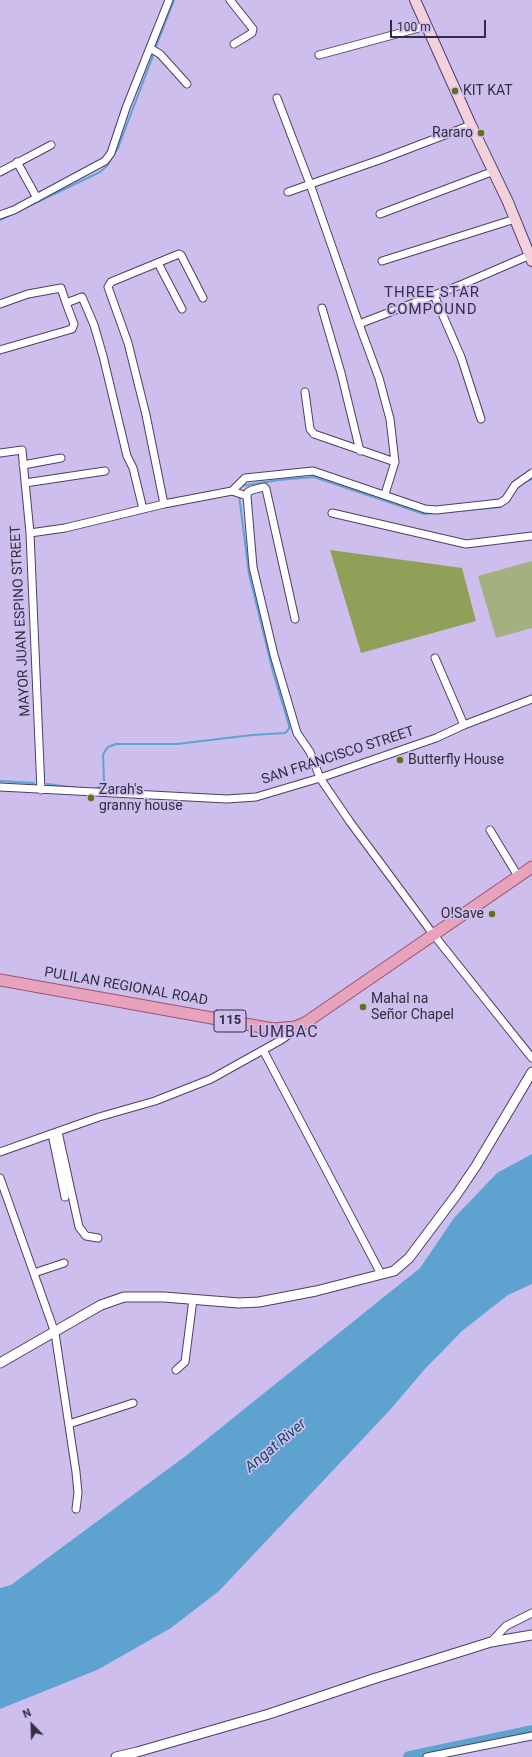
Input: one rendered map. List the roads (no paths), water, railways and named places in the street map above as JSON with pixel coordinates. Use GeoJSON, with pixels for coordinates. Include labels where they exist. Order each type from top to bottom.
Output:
{"type":"FeatureCollection","features":[{"type":"Feature","properties":{"kind":"main road"},"geometry":{"type":"LineString","coordinates":[[415,0],[471,125],[494,171],[531,258]]}},
{"type":"Feature","properties":{"kind":"main road","name":"PULILAN REGIONAL ROAD"},"geometry":{"type":"LineString","coordinates":[[0,980],[273,1029],[295,1027],[310,1020],[532,867]]}},
{"type":"Feature","properties":{"kind":"street"},"geometry":{"type":"LineString","coordinates":[[0,215],[14,210],[105,161],[111,153],[128,104],[153,49],[169,0]]}},
{"type":"Feature","properties":{"kind":"street"},"geometry":{"type":"LineString","coordinates":[[230,0],[253,29],[252,33],[234,44]]}},
{"type":"Feature","properties":{"kind":"street"},"geometry":{"type":"LineString","coordinates":[[319,54],[426,26]]}},
{"type":"Feature","properties":{"kind":"street"},"geometry":{"type":"LineString","coordinates":[[153,49],[187,84]]}},
{"type":"Feature","properties":{"kind":"street"},"geometry":{"type":"LineString","coordinates":[[278,98],[379,378],[390,419],[395,462],[385,494]]}},
{"type":"Feature","properties":{"kind":"street"},"geometry":{"type":"LineString","coordinates":[[288,192],[382,159],[471,125]]}},
{"type":"Feature","properties":{"kind":"street"},"geometry":{"type":"LineString","coordinates":[[0,172],[51,145]]}},
{"type":"Feature","properties":{"kind":"street"},"geometry":{"type":"LineString","coordinates":[[17,162],[37,198]]}},
{"type":"Feature","properties":{"kind":"street"},"geometry":{"type":"LineString","coordinates":[[380,214],[494,171]]}},
{"type":"Feature","properties":{"kind":"street"},"geometry":{"type":"LineString","coordinates":[[382,261],[515,219]]}},
{"type":"Feature","properties":{"kind":"street"},"geometry":{"type":"LineString","coordinates":[[164,504],[146,415],[128,343],[124,328],[108,290],[109,284],[178,254],[181,255],[203,298]]}},
{"type":"Feature","properties":{"kind":"street"},"geometry":{"type":"LineString","coordinates":[[359,324],[531,258]]}},
{"type":"Feature","properties":{"kind":"street"},"geometry":{"type":"LineString","coordinates":[[158,263],[182,309]]}},
{"type":"Feature","properties":{"kind":"street"},"geometry":{"type":"LineString","coordinates":[[0,304],[28,294],[61,288],[74,324],[72,329],[0,350]]}},
{"type":"Feature","properties":{"kind":"street"},"geometry":{"type":"LineString","coordinates":[[434,295],[461,357],[481,419]]}},
{"type":"Feature","properties":{"kind":"street"},"geometry":{"type":"LineString","coordinates":[[66,303],[82,296],[94,325],[127,456],[133,468],[143,510]]}},
{"type":"Feature","properties":{"kind":"street"},"geometry":{"type":"LineString","coordinates":[[322,308],[341,373],[360,451]]}},
{"type":"Feature","properties":{"kind":"street"},"geometry":{"type":"LineString","coordinates":[[305,392],[310,429],[313,433],[321,438],[395,462]]}},
{"type":"Feature","properties":{"kind":"street","name":"MAYOR JUAN ESPINO STREET"},"geometry":{"type":"LineString","coordinates":[[0,453],[22,450],[30,533],[41,790]]}},
{"type":"Feature","properties":{"kind":"street"},"geometry":{"type":"LineString","coordinates":[[23,465],[61,458]]}},
{"type":"Feature","properties":{"kind":"street"},"geometry":{"type":"LineString","coordinates":[[25,483],[105,471]]}},
{"type":"Feature","properties":{"kind":"street"},"geometry":{"type":"LineString","coordinates":[[232,491],[245,478],[313,471],[430,510],[493,505],[500,503],[506,499],[515,485],[532,473]]}},
{"type":"Feature","properties":{"kind":"street"},"geometry":{"type":"LineString","coordinates":[[295,619],[266,489],[264,487],[252,490],[248,492],[247,496],[253,567],[274,655],[297,733],[310,752],[320,778],[433,934],[532,1058]]}},
{"type":"Feature","properties":{"kind":"street"},"geometry":{"type":"LineString","coordinates":[[30,533],[72,526],[164,504],[232,491],[247,496]]}},
{"type":"Feature","properties":{"kind":"street"},"geometry":{"type":"LineString","coordinates":[[332,513],[466,544],[532,536]]}},
{"type":"Feature","properties":{"kind":"street"},"geometry":{"type":"LineString","coordinates":[[435,658],[464,725]]}},
{"type":"Feature","properties":{"kind":"street","name":"SAN FRANCISCO STREET"},"geometry":{"type":"LineString","coordinates":[[0,787],[227,799],[256,797],[320,778],[436,738],[464,725],[532,699]]}},
{"type":"Feature","properties":{"kind":"street"},"geometry":{"type":"LineString","coordinates":[[490,830],[518,876]]}},
{"type":"Feature","properties":{"kind":"street"},"geometry":{"type":"LineString","coordinates":[[0,1152],[99,1117],[155,1101],[211,1079],[291,1033],[295,1027]]}},
{"type":"Feature","properties":{"kind":"street"},"geometry":{"type":"LineString","coordinates":[[263,1050],[381,1274]]}},
{"type":"Feature","properties":{"kind":"street"},"geometry":{"type":"LineString","coordinates":[[0,1363],[101,1306],[124,1297],[164,1297],[238,1303],[259,1302],[316,1291],[394,1271],[409,1258],[457,1194],[476,1166],[532,1072]]}},
{"type":"Feature","properties":{"kind":"street"},"geometry":{"type":"LineString","coordinates":[[55,1133],[65,1197]]}},
{"type":"Feature","properties":{"kind":"street"},"geometry":{"type":"LineString","coordinates":[[55,1133],[79,1227],[86,1236],[98,1238]]}},
{"type":"Feature","properties":{"kind":"street"},"geometry":{"type":"LineString","coordinates":[[0,1178],[55,1333],[76,1472],[78,1493],[76,1509]]}},
{"type":"Feature","properties":{"kind":"street"},"geometry":{"type":"LineString","coordinates":[[34,1273],[64,1263]]}},
{"type":"Feature","properties":{"kind":"street"},"geometry":{"type":"LineString","coordinates":[[176,1370],[185,1362],[193,1299]]}},
{"type":"Feature","properties":{"kind":"street"},"geometry":{"type":"LineString","coordinates":[[68,1424],[133,1403]]}},
{"type":"Feature","properties":{"kind":"street"},"geometry":{"type":"LineString","coordinates":[[491,1642],[506,1626],[532,1613]]}},
{"type":"Feature","properties":{"kind":"street"},"geometry":{"type":"LineString","coordinates":[[116,1757],[268,1714],[491,1642],[532,1635]]}},
{"type":"Feature","properties":{"kind":"street"},"geometry":{"type":"LineString","coordinates":[[427,1757],[532,1736]]}},
{"type":"Feature","properties":{"kind":"water","name":"Angat River"},"geometry":{"type":"Polygon","coordinates":[[[532,1154],[532,1284],[508,1295],[462,1331],[424,1370],[390,1410],[219,1591],[171,1628],[97,1670],[0,1709],[0,1588],[11,1585],[187,1455],[420,1268],[454,1218],[497,1173],[532,1154]]]}},
{"type":"Feature","properties":{"kind":"waterway"},"geometry":{"type":"LineString","coordinates":[[155,49],[174,0]]}},
{"type":"Feature","properties":{"kind":"waterway"},"geometry":{"type":"LineString","coordinates":[[0,220],[100,172],[107,166],[118,148],[154,53]]}},
{"type":"Feature","properties":{"kind":"waterway"},"geometry":{"type":"LineString","coordinates":[[241,486],[279,480],[314,477],[424,514],[501,507]]}},
{"type":"Feature","properties":{"kind":"waterway"},"geometry":{"type":"LineString","coordinates":[[526,481],[532,479]]}},
{"type":"Feature","properties":{"kind":"waterway"},"geometry":{"type":"LineString","coordinates":[[94,789],[100,787],[104,781],[103,755],[108,747],[116,744],[177,744],[252,735],[285,733],[289,729],[273,672],[249,574],[239,495]]}},
{"type":"Feature","properties":{"kind":"waterway"},"geometry":{"type":"LineString","coordinates":[[0,781],[34,783]]}},
{"type":"Feature","properties":{"kind":"waterway"},"geometry":{"type":"LineString","coordinates":[[47,784],[78,788]]}},
{"type":"Feature","properties":{"kind":"waterway"},"geometry":{"type":"LineString","coordinates":[[409,1757],[532,1731]]}},
{"type":"Feature","properties":{"kind":"place","name":"KIT KAT"},"geometry":{"type":"Point","coordinates":[455,91]}},
{"type":"Feature","properties":{"kind":"place","name":"Rararo"},"geometry":{"type":"Point","coordinates":[481,133]}},
{"type":"Feature","properties":{"kind":"place","name":"Butterfly House"},"geometry":{"type":"Point","coordinates":[400,760]}},
{"type":"Feature","properties":{"kind":"place","name":"Zarah's granny house"},"geometry":{"type":"Point","coordinates":[91,798]}},
{"type":"Feature","properties":{"kind":"place","name":"O!Save"},"geometry":{"type":"Point","coordinates":[492,914]}},
{"type":"Feature","properties":{"kind":"place","name":"Mahal na Señor Chapel"},"geometry":{"type":"Point","coordinates":[363,1007]}},
{"type":"Feature","properties":{"kind":"district","name":"THREE STAR COMPOUND"},"geometry":{"type":"Point","coordinates":[432,302]}},
{"type":"Feature","properties":{"kind":"district","name":"LUMBAC"},"geometry":{"type":"Point","coordinates":[284,1033]}}]}
